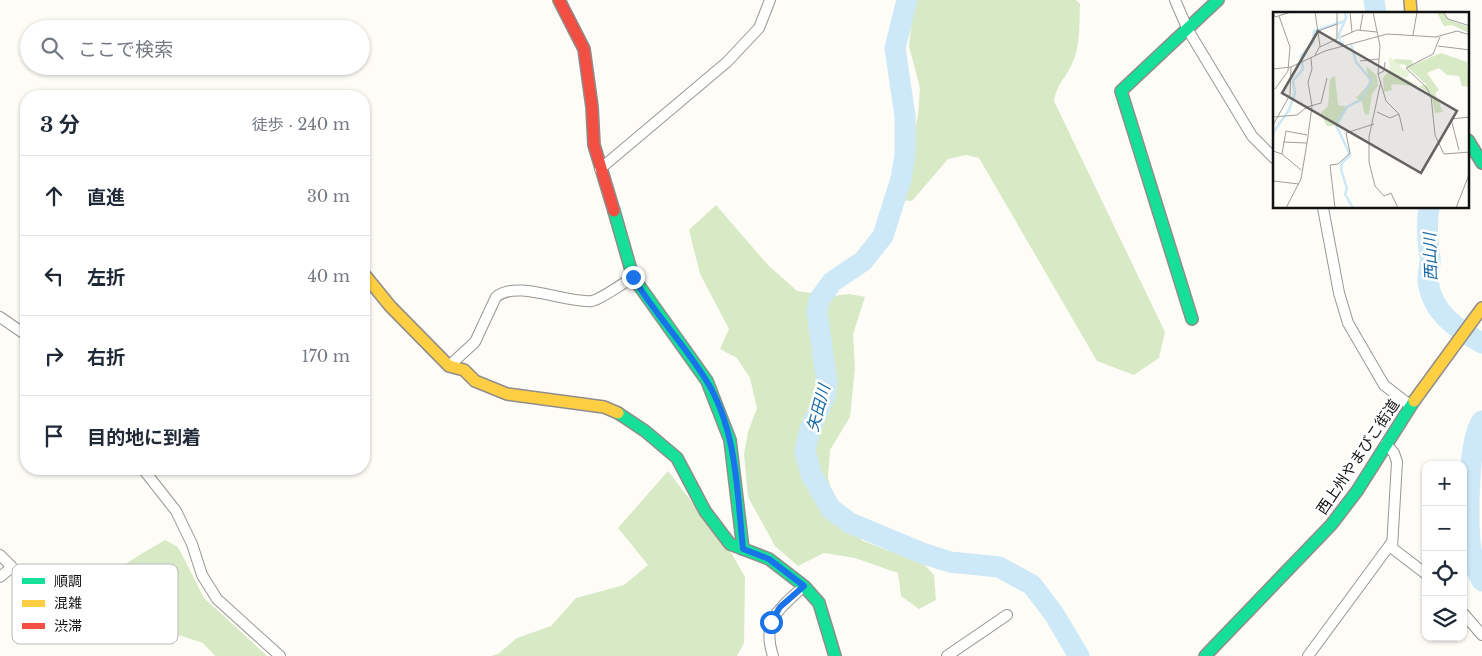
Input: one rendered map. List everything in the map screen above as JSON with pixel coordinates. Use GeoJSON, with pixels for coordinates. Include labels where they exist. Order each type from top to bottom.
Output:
{"type":"FeatureCollection","features":[{"type":"Feature","properties":{"kind":"main road"},"geometry":{"type":"LineString","coordinates":[[560,0],[576,28],[584,49],[594,145],[633,277],[707,381],[730,440],[743,549]]}},
{"type":"Feature","properties":{"kind":"main road"},"geometry":{"type":"LineString","coordinates":[[1192,319],[1121,91],[1127,83],[1188,30],[1193,22],[1218,0]]}},
{"type":"Feature","properties":{"kind":"main road"},"geometry":{"type":"LineString","coordinates":[[1470,143],[1482,163]]}},
{"type":"Feature","properties":{"kind":"main road"},"geometry":{"type":"LineString","coordinates":[[370,281],[390,306],[449,366],[464,370],[475,381],[507,394],[533,399],[591,404],[619,413],[645,431],[677,458],[705,511],[722,536],[730,544],[769,559],[804,586],[819,603],[835,656]]}},
{"type":"Feature","properties":{"kind":"main road","name":"西上州やまびこ街道"},"geometry":{"type":"LineString","coordinates":[[1205,656],[1331,525],[1357,491],[1411,406],[1482,308]]}},
{"type":"Feature","properties":{"kind":"street"},"geometry":{"type":"LineString","coordinates":[[600,169],[727,62],[759,28],[770,0]]}},
{"type":"Feature","properties":{"kind":"street"},"geometry":{"type":"LineString","coordinates":[[1175,0],[1188,30],[1252,136],[1273,157]]}},
{"type":"Feature","properties":{"kind":"street"},"geometry":{"type":"LineString","coordinates":[[1323,209],[1339,294],[1348,323],[1384,385],[1411,406]]}},
{"type":"Feature","properties":{"kind":"street"},"geometry":{"type":"LineString","coordinates":[[449,366],[475,342],[496,297],[502,292],[524,290],[592,301],[633,277]]}},
{"type":"Feature","properties":{"kind":"street"},"geometry":{"type":"LineString","coordinates":[[0,317],[20,331]]}},
{"type":"Feature","properties":{"kind":"street"},"geometry":{"type":"LineString","coordinates":[[1386,444],[1394,453],[1397,462],[1392,548],[1422,571]]}},
{"type":"Feature","properties":{"kind":"street"},"geometry":{"type":"LineString","coordinates":[[148,475],[176,511],[192,544],[202,575],[217,599],[280,656]]}},
{"type":"Feature","properties":{"kind":"street"},"geometry":{"type":"LineString","coordinates":[[1308,656],[1392,542]]}},
{"type":"Feature","properties":{"kind":"street"},"geometry":{"type":"LineString","coordinates":[[0,555],[12,567],[0,577]]}},
{"type":"Feature","properties":{"kind":"street"},"geometry":{"type":"LineString","coordinates":[[773,656],[768,639],[771,622],[780,607],[804,586]]}},
{"type":"Feature","properties":{"kind":"street"},"geometry":{"type":"LineString","coordinates":[[947,656],[1007,615]]}},
{"type":"Feature","properties":{"kind":"street"},"geometry":{"type":"LineString","coordinates":[[1467,618],[1482,635]]}},
{"type":"Feature","properties":{"kind":"green space"},"geometry":{"type":"Polygon","coordinates":[[[914,0],[1076,0],[1080,4],[1079,35],[1074,59],[1057,90],[1054,101],[1165,332],[1159,358],[1134,375],[1097,361],[979,158],[966,155],[948,159],[912,201],[898,200],[891,188],[894,168],[911,143],[918,115],[920,88],[909,46],[914,0]]]}},
{"type":"Feature","properties":{"kind":"green space"},"geometry":{"type":"Polygon","coordinates":[[[716,205],[768,265],[797,291],[833,296],[850,294],[865,297],[853,334],[855,368],[850,417],[830,450],[828,478],[841,524],[863,541],[924,564],[934,575],[936,600],[919,609],[901,596],[898,573],[855,558],[824,553],[798,566],[775,546],[748,497],[744,454],[748,432],[757,408],[750,378],[737,358],[720,349],[729,329],[700,274],[689,230],[716,205]]]}},
{"type":"Feature","properties":{"kind":"green space"},"geometry":{"type":"Polygon","coordinates":[[[668,471],[732,554],[745,577],[744,643],[737,656],[491,656],[498,654],[517,638],[551,626],[576,598],[624,585],[648,565],[618,528],[668,471]]]}},
{"type":"Feature","properties":{"kind":"green space"},"geometry":{"type":"Polygon","coordinates":[[[165,540],[178,547],[204,598],[267,656],[215,656],[203,643],[178,635],[178,564],[126,564],[165,540]]]}},
{"type":"Feature","properties":{"kind":"waterway","name":"矢田川"},"geometry":{"type":"LineString","coordinates":[[907,0],[895,48],[905,116],[905,155],[901,179],[883,236],[863,261],[832,282],[819,300],[817,312],[827,383],[825,396],[810,429],[805,451],[811,474],[831,509],[850,523],[922,553],[950,562],[999,567],[1032,585],[1054,614],[1079,656]]}},
{"type":"Feature","properties":{"kind":"waterway","name":"西山川"},"geometry":{"type":"LineString","coordinates":[[1374,0],[1376,12]]}},
{"type":"Feature","properties":{"kind":"waterway","name":"西山川"},"geometry":{"type":"LineString","coordinates":[[1429,209],[1427,227],[1430,292],[1440,311],[1447,319],[1482,343]]}},
{"type":"Feature","properties":{"kind":"waterway","name":"西山川"},"geometry":{"type":"LineString","coordinates":[[1482,421],[1477,430],[1474,444],[1470,478],[1469,514],[1471,551],[1475,567],[1482,581]]}},
{"type":"Feature","properties":{"kind":"traffic: fast"},"geometry":{"type":"LineString","coordinates":[[1192,319],[1121,91],[1218,0]]}},
{"type":"Feature","properties":{"kind":"traffic: fast"},"geometry":{"type":"LineString","coordinates":[[1470,143],[1482,163]]}},
{"type":"Feature","properties":{"kind":"traffic: fast"},"geometry":{"type":"LineString","coordinates":[[614,211],[633,277],[707,381],[730,440],[743,549]]}},
{"type":"Feature","properties":{"kind":"traffic: fast"},"geometry":{"type":"LineString","coordinates":[[1205,656],[1331,525],[1357,491],[1414,401]]}},
{"type":"Feature","properties":{"kind":"traffic: fast"},"geometry":{"type":"LineString","coordinates":[[618,413],[645,431],[677,458],[705,511],[730,544],[769,559],[804,586],[819,603],[835,656]]}},
{"type":"Feature","properties":{"kind":"traffic: slow"},"geometry":{"type":"LineString","coordinates":[[1410,0],[1411,12]]}},
{"type":"Feature","properties":{"kind":"traffic: slow"},"geometry":{"type":"LineString","coordinates":[[370,281],[390,306],[449,366],[464,370],[475,381],[507,394],[604,407],[618,413]]}},
{"type":"Feature","properties":{"kind":"traffic: slow"},"geometry":{"type":"LineString","coordinates":[[1414,401],[1482,308]]}},
{"type":"Feature","properties":{"kind":"traffic: jam"},"geometry":{"type":"LineString","coordinates":[[559,0],[584,49],[592,107],[594,145],[614,211]]}},
{"type":"Feature","properties":{"kind":"route"},"geometry":{"type":"LineString","coordinates":[[633,277],[707,381],[720,411],[730,440],[743,549],[769,559],[804,586],[780,607],[771,622]]}}]}
